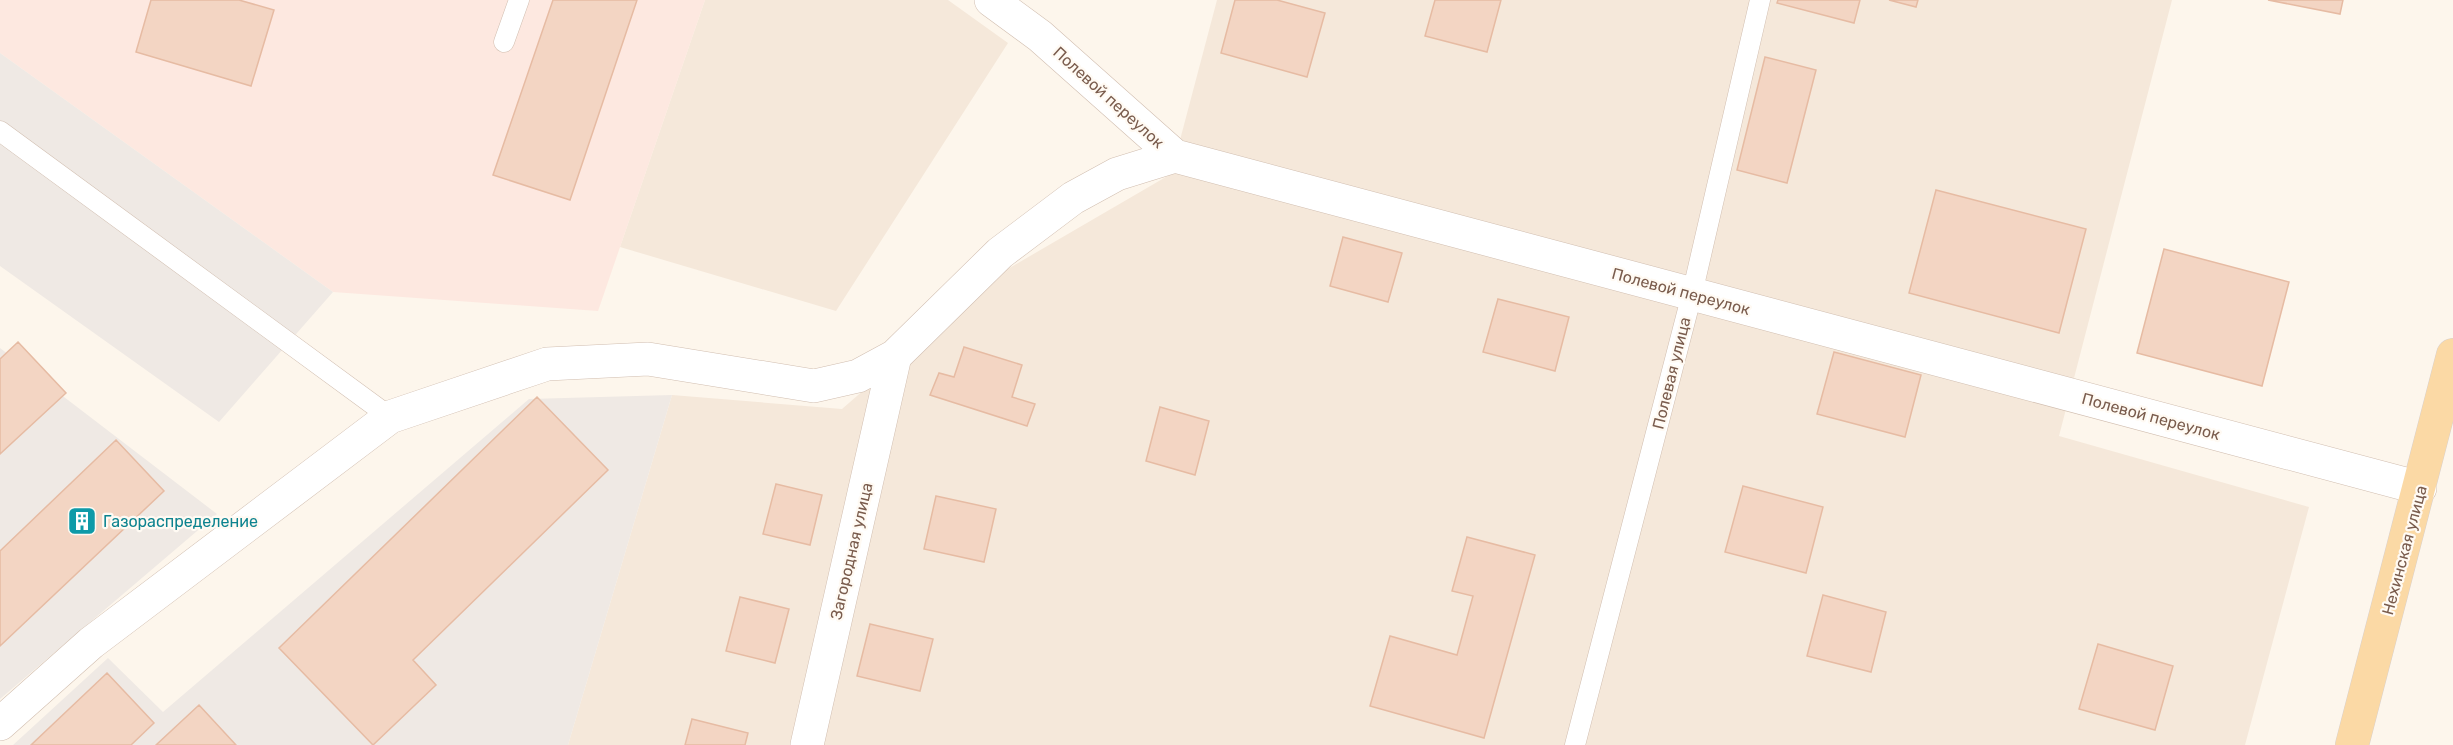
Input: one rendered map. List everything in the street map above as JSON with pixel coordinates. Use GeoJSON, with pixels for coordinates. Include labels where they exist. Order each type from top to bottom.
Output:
{"type":"FeatureCollection","features":[{"type":"Feature","properties":{"kind":"main road","name":"Нехинская улица"},"geometry":{"type":"LineString","coordinates":[[2352,745],[2453,355]]}},
{"type":"Feature","properties":{"kind":"street","name":"Полевой переулок"},"geometry":{"type":"LineString","coordinates":[[991,0],[1040,36],[1175,156],[2420,488]]}},
{"type":"Feature","properties":{"kind":"street"},"geometry":{"type":"LineString","coordinates":[[0,724],[91,643],[390,417],[547,364],[648,359],[814,386],[858,376],[895,356],[1000,253],[1073,198],[1117,174],[1175,156]]}},
{"type":"Feature","properties":{"kind":"street","name":"Загородная улица"},"geometry":{"type":"LineString","coordinates":[[807,745],[895,356]]}},
{"type":"Feature","properties":{"kind":"lane"},"geometry":{"type":"LineString","coordinates":[[504,42],[519,0]]}},
{"type":"Feature","properties":{"kind":"lane","name":"Полевая улица"},"geometry":{"type":"LineString","coordinates":[[1575,745],[1692,294],[1760,0]]}},
{"type":"Feature","properties":{"kind":"lane"},"geometry":{"type":"LineString","coordinates":[[0,131],[390,417]]}},
{"type":"Feature","properties":{"kind":"shaded area"},"geometry":{"type":"Polygon","coordinates":[[[0,0],[705,0],[598,311],[333,292],[0,53],[0,0]]]}},
{"type":"Feature","properties":{"kind":"shaded area"},"geometry":{"type":"Polygon","coordinates":[[[705,0],[948,0],[1008,43],[836,311],[620,247],[705,0]]]}},
{"type":"Feature","properties":{"kind":"shaded area"},"geometry":{"type":"Polygon","coordinates":[[[1217,0],[2172,0],[2059,436],[2309,507],[2245,745],[568,745],[672,395],[842,409],[994,277],[1171,174],[1217,0]]]}},
{"type":"Feature","properties":{"kind":"shaded area"},"geometry":{"type":"Polygon","coordinates":[[[0,53],[333,292],[219,422],[0,266],[0,53]]]}},
{"type":"Feature","properties":{"kind":"shaded area"},"geometry":{"type":"Polygon","coordinates":[[[0,348],[217,514],[0,699],[0,348]]]}},
{"type":"Feature","properties":{"kind":"shaded area"},"geometry":{"type":"Polygon","coordinates":[[[672,395],[568,745],[13,745],[108,658],[163,712],[529,399],[672,395]]]}},
{"type":"Feature","properties":{"kind":"building"},"geometry":{"type":"Polygon","coordinates":[[[151,0],[239,0],[274,10],[251,86],[136,52],[151,0]]]}},
{"type":"Feature","properties":{"kind":"building"},"geometry":{"type":"Polygon","coordinates":[[[553,0],[637,0],[570,200],[493,175],[553,0]]]}},
{"type":"Feature","properties":{"kind":"building"},"geometry":{"type":"Polygon","coordinates":[[[1235,0],[1277,0],[1325,13],[1307,77],[1221,53],[1235,0]]]}},
{"type":"Feature","properties":{"kind":"building"},"geometry":{"type":"Polygon","coordinates":[[[1435,0],[1501,0],[1487,52],[1425,36],[1435,0]]]}},
{"type":"Feature","properties":{"kind":"building"},"geometry":{"type":"Polygon","coordinates":[[[1778,0],[1860,0],[1854,23],[1777,3],[1778,0]]]}},
{"type":"Feature","properties":{"kind":"building"},"geometry":{"type":"Polygon","coordinates":[[[1889,0],[1918,0],[1916,7],[1889,0]]]}},
{"type":"Feature","properties":{"kind":"building"},"geometry":{"type":"Polygon","coordinates":[[[2268,0],[2343,0],[2340,14],[2268,0]]]}},
{"type":"Feature","properties":{"kind":"building"},"geometry":{"type":"Polygon","coordinates":[[[1765,57],[1816,70],[1787,183],[1737,170],[1765,57]]]}},
{"type":"Feature","properties":{"kind":"building"},"geometry":{"type":"Polygon","coordinates":[[[1936,190],[2086,229],[2059,333],[1909,293],[1936,190]]]}},
{"type":"Feature","properties":{"kind":"building"},"geometry":{"type":"Polygon","coordinates":[[[1343,237],[1402,253],[1388,302],[1330,286],[1343,237]]]}},
{"type":"Feature","properties":{"kind":"building"},"geometry":{"type":"Polygon","coordinates":[[[2164,249],[2289,282],[2262,386],[2137,353],[2164,249]]]}},
{"type":"Feature","properties":{"kind":"building"},"geometry":{"type":"Polygon","coordinates":[[[1498,299],[1569,317],[1555,371],[1483,352],[1498,299]]]}},
{"type":"Feature","properties":{"kind":"building"},"geometry":{"type":"Polygon","coordinates":[[[18,342],[66,393],[0,454],[0,359],[18,342]]]}},
{"type":"Feature","properties":{"kind":"building"},"geometry":{"type":"Polygon","coordinates":[[[964,347],[1022,365],[1012,397],[1035,404],[1027,426],[930,395],[939,373],[954,377],[964,347]]]}},
{"type":"Feature","properties":{"kind":"building"},"geometry":{"type":"Polygon","coordinates":[[[1834,352],[1921,375],[1905,437],[1817,414],[1834,352]]]}},
{"type":"Feature","properties":{"kind":"building"},"geometry":{"type":"Polygon","coordinates":[[[537,397],[608,470],[413,660],[436,685],[373,745],[279,648],[537,397]]]}},
{"type":"Feature","properties":{"kind":"building"},"geometry":{"type":"Polygon","coordinates":[[[1160,407],[1209,421],[1195,475],[1146,461],[1160,407]]]}},
{"type":"Feature","properties":{"kind":"building","name":"Газораспределение"},"geometry":{"type":"Polygon","coordinates":[[[116,440],[164,491],[0,646],[0,551],[116,440]]]}},
{"type":"Feature","properties":{"kind":"building"},"geometry":{"type":"Polygon","coordinates":[[[776,484],[822,495],[810,545],[763,534],[776,484]]]}},
{"type":"Feature","properties":{"kind":"building"},"geometry":{"type":"Polygon","coordinates":[[[1743,486],[1823,507],[1806,573],[1725,552],[1743,486]]]}},
{"type":"Feature","properties":{"kind":"building"},"geometry":{"type":"Polygon","coordinates":[[[936,496],[996,509],[984,562],[924,549],[936,496]]]}},
{"type":"Feature","properties":{"kind":"building"},"geometry":{"type":"Polygon","coordinates":[[[1467,537],[1535,555],[1484,738],[1370,706],[1390,636],[1457,655],[1473,596],[1452,591],[1467,537]]]}},
{"type":"Feature","properties":{"kind":"building"},"geometry":{"type":"Polygon","coordinates":[[[1823,595],[1886,612],[1871,672],[1807,656],[1823,595]]]}},
{"type":"Feature","properties":{"kind":"building"},"geometry":{"type":"Polygon","coordinates":[[[740,597],[789,609],[775,663],[726,651],[740,597]]]}},
{"type":"Feature","properties":{"kind":"building"},"geometry":{"type":"Polygon","coordinates":[[[870,624],[933,639],[920,691],[857,676],[870,624]]]}},
{"type":"Feature","properties":{"kind":"building"},"geometry":{"type":"Polygon","coordinates":[[[2098,644],[2173,666],[2155,730],[2079,709],[2098,644]]]}},
{"type":"Feature","properties":{"kind":"building"},"geometry":{"type":"Polygon","coordinates":[[[107,673],[154,723],[131,745],[31,745],[107,673]]]}},
{"type":"Feature","properties":{"kind":"building"},"geometry":{"type":"Polygon","coordinates":[[[199,705],[236,745],[156,745],[199,705]]]}},
{"type":"Feature","properties":{"kind":"building"},"geometry":{"type":"Polygon","coordinates":[[[692,719],[748,733],[745,745],[685,745],[692,719]]]}},
{"type":"Feature","properties":{"kind":"place","name":"Газораспределение"},"geometry":{"type":"Point","coordinates":[82,521]}}]}
